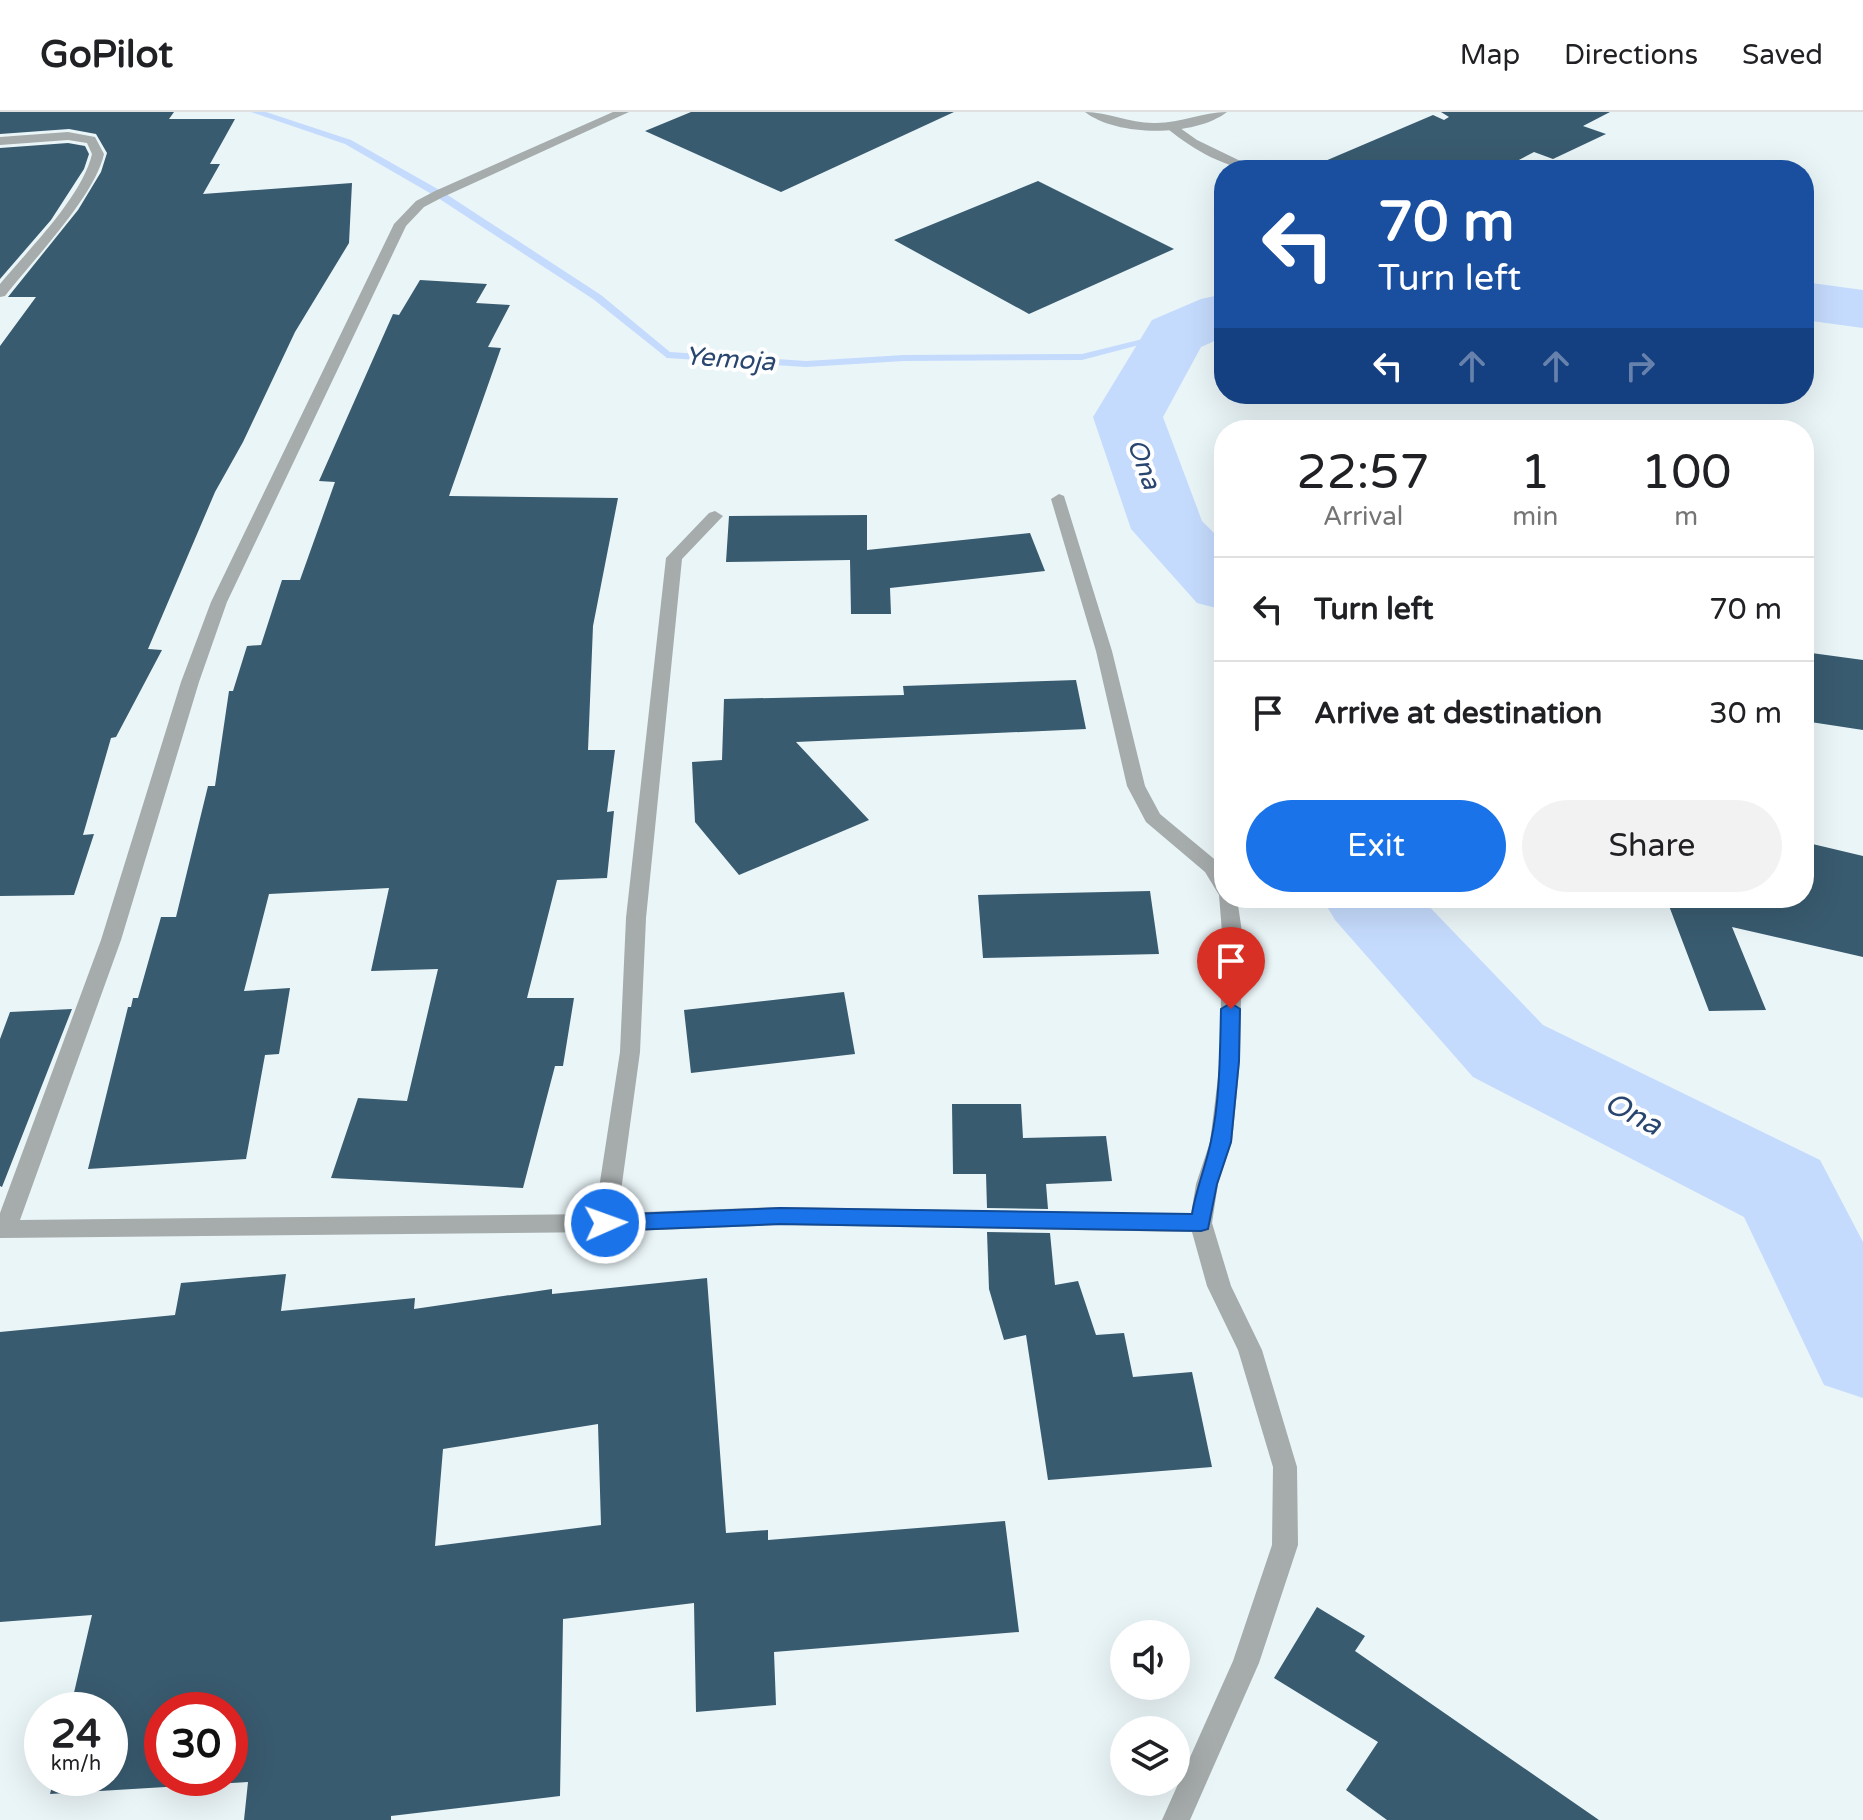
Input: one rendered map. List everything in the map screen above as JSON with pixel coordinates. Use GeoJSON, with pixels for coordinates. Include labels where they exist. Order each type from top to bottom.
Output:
{"type":"FeatureCollection","features":[{"type":"Feature","properties":{"kind":"street"},"geometry":{"type":"LineString","coordinates":[[623,112],[439,194],[420,204],[400,224],[219,602],[190,682],[111,940],[3,1230],[605,1223],[780,1216],[1201,1223]]}},
{"type":"Feature","properties":{"kind":"street"},"geometry":{"type":"LineString","coordinates":[[1091,112],[1134,126],[1166,128],[1221,112]]}},
{"type":"Feature","properties":{"kind":"street"},"geometry":{"type":"LineString","coordinates":[[1166,128],[1231,160]]}},
{"type":"Feature","properties":{"kind":"street"},"geometry":{"type":"LineString","coordinates":[[0,141],[68,136],[91,140],[98,149],[98,157],[85,181],[0,293]]}},
{"type":"Feature","properties":{"kind":"street"},"geometry":{"type":"LineString","coordinates":[[1059,499],[1104,651],[1136,786],[1153,818],[1214,872]]}},
{"type":"Feature","properties":{"kind":"street"},"geometry":{"type":"LineString","coordinates":[[605,1223],[630,1052],[636,918],[674,558],[715,516]]}},
{"type":"Feature","properties":{"kind":"street"},"geometry":{"type":"LineString","coordinates":[[1176,1820],[1246,1663],[1285,1545],[1285,1467],[1250,1350],[1219,1286],[1201,1223],[1207,1184],[1221,1142],[1230,1061],[1232,932],[1228,908]]}},
{"type":"Feature","properties":{"kind":"building"},"geometry":{"type":"Polygon","coordinates":[[[0,112],[174,112],[169,119],[235,119],[210,164],[220,164],[203,194],[352,183],[349,243],[295,332],[243,442],[215,492],[148,649],[162,650],[116,737],[111,738],[83,835],[94,834],[74,895],[0,896],[0,346],[36,297],[8,297],[78,210],[101,172],[107,153],[96,134],[69,129],[0,134],[0,112]]]}},
{"type":"Feature","properties":{"kind":"building"},"geometry":{"type":"Polygon","coordinates":[[[691,112],[954,112],[781,192],[645,131],[691,112]]]}},
{"type":"Feature","properties":{"kind":"building"},"geometry":{"type":"Polygon","coordinates":[[[1441,112],[1610,112],[1583,126],[1606,134],[1553,159],[1534,152],[1519,160],[1327,160],[1433,115],[1444,120],[1449,117],[1441,112]]]}},
{"type":"Feature","properties":{"kind":"building"},"geometry":{"type":"Polygon","coordinates":[[[68,143],[85,146],[89,154],[84,169],[51,220],[0,279],[0,148],[68,143]]]}},
{"type":"Feature","properties":{"kind":"building"},"geometry":{"type":"Polygon","coordinates":[[[1038,181],[1174,249],[1029,314],[894,240],[1038,181]]]}},
{"type":"Feature","properties":{"kind":"building"},"geometry":{"type":"Polygon","coordinates":[[[420,280],[487,284],[476,303],[510,305],[488,347],[501,348],[449,496],[618,498],[593,626],[588,750],[615,750],[607,812],[614,811],[607,878],[557,880],[527,998],[574,998],[563,1066],[555,1066],[523,1188],[331,1178],[358,1098],[407,1101],[438,969],[371,971],[389,888],[269,894],[244,991],[290,988],[279,1054],[265,1055],[246,1159],[88,1169],[128,1007],[131,1007],[133,998],[138,998],[161,917],[176,917],[208,786],[215,786],[229,691],[233,691],[247,646],[261,645],[282,580],[300,580],[335,482],[319,481],[393,314],[399,315],[420,280]]]}},
{"type":"Feature","properties":{"kind":"building"},"geometry":{"type":"Polygon","coordinates":[[[867,515],[867,550],[1030,533],[1045,571],[890,588],[891,614],[851,614],[850,560],[726,562],[729,516],[867,515]]]}},
{"type":"Feature","properties":{"kind":"building"},"geometry":{"type":"Polygon","coordinates":[[[1814,653],[1863,660],[1863,730],[1814,723],[1814,653]]]}},
{"type":"Feature","properties":{"kind":"building"},"geometry":{"type":"Polygon","coordinates":[[[1076,680],[1086,729],[796,742],[869,820],[739,875],[695,822],[692,762],[722,760],[724,699],[904,695],[903,686],[1076,680]]]}},
{"type":"Feature","properties":{"kind":"building"},"geometry":{"type":"Polygon","coordinates":[[[1814,844],[1863,856],[1863,957],[1732,927],[1766,1010],[1709,1011],[1670,908],[1814,908],[1814,844]]]}},
{"type":"Feature","properties":{"kind":"building"},"geometry":{"type":"Polygon","coordinates":[[[1150,891],[1159,954],[983,958],[978,895],[1150,891]]]}},
{"type":"Feature","properties":{"kind":"building"},"geometry":{"type":"Polygon","coordinates":[[[844,992],[855,1054],[691,1073],[684,1010],[844,992]]]}},
{"type":"Feature","properties":{"kind":"building"},"geometry":{"type":"Polygon","coordinates":[[[72,1009],[2,1187],[0,1039],[10,1012],[72,1009]]]}},
{"type":"Feature","properties":{"kind":"building"},"geometry":{"type":"Polygon","coordinates":[[[952,1104],[1021,1104],[1023,1138],[1106,1136],[1112,1181],[1046,1184],[1048,1209],[987,1208],[986,1174],[953,1174],[952,1104]]]}},
{"type":"Feature","properties":{"kind":"building"},"geometry":{"type":"Polygon","coordinates":[[[987,1232],[1050,1233],[1055,1285],[1078,1281],[1096,1335],[1124,1333],[1133,1377],[1192,1372],[1212,1467],[1048,1480],[1026,1335],[1004,1340],[989,1289],[987,1232]]]}},
{"type":"Feature","properties":{"kind":"building"},"geometry":{"type":"Polygon","coordinates":[[[286,1274],[281,1311],[415,1298],[414,1309],[552,1289],[552,1294],[707,1278],[726,1533],[768,1530],[768,1540],[1005,1521],[1019,1632],[774,1652],[776,1705],[696,1712],[694,1603],[563,1619],[560,1796],[391,1816],[391,1820],[244,1820],[248,1796],[248,1692],[144,1692],[144,1788],[128,1789],[128,1692],[74,1692],[92,1615],[0,1622],[0,1332],[175,1315],[181,1283],[286,1274]],[[598,1424],[443,1449],[435,1546],[601,1525],[598,1424]]]}},
{"type":"Feature","properties":{"kind":"building"},"geometry":{"type":"Polygon","coordinates":[[[1317,1607],[1365,1636],[1355,1651],[1599,1820],[1387,1820],[1346,1790],[1378,1742],[1274,1678],[1317,1607]]]}},
{"type":"Feature","properties":{"kind":"waterway","name":"Yemoja"},"geometry":{"type":"LineString","coordinates":[[256,112],[348,142],[439,194],[597,297],[667,355],[806,364],[904,358],[1082,357],[1175,334]]}},
{"type":"Feature","properties":{"kind":"waterway","name":"Ona"},"geometry":{"type":"LineString","coordinates":[[1814,302],[1863,309]]}},
{"type":"Feature","properties":{"kind":"waterway","name":"Ona"},"geometry":{"type":"LineString","coordinates":[[1214,317],[1175,334],[1128,417],[1168,529],[1214,577]]}},
{"type":"Feature","properties":{"kind":"waterway","name":"Ona"},"geometry":{"type":"LineString","coordinates":[[1376,908],[1508,1051],[1783,1189],[1863,1351]]}},
{"type":"Feature","properties":{"kind":"route"},"geometry":{"type":"LineString","coordinates":[[605,1223],[780,1216],[1201,1223],[1207,1184],[1221,1142],[1230,1061],[1231,1009]]}}]}
